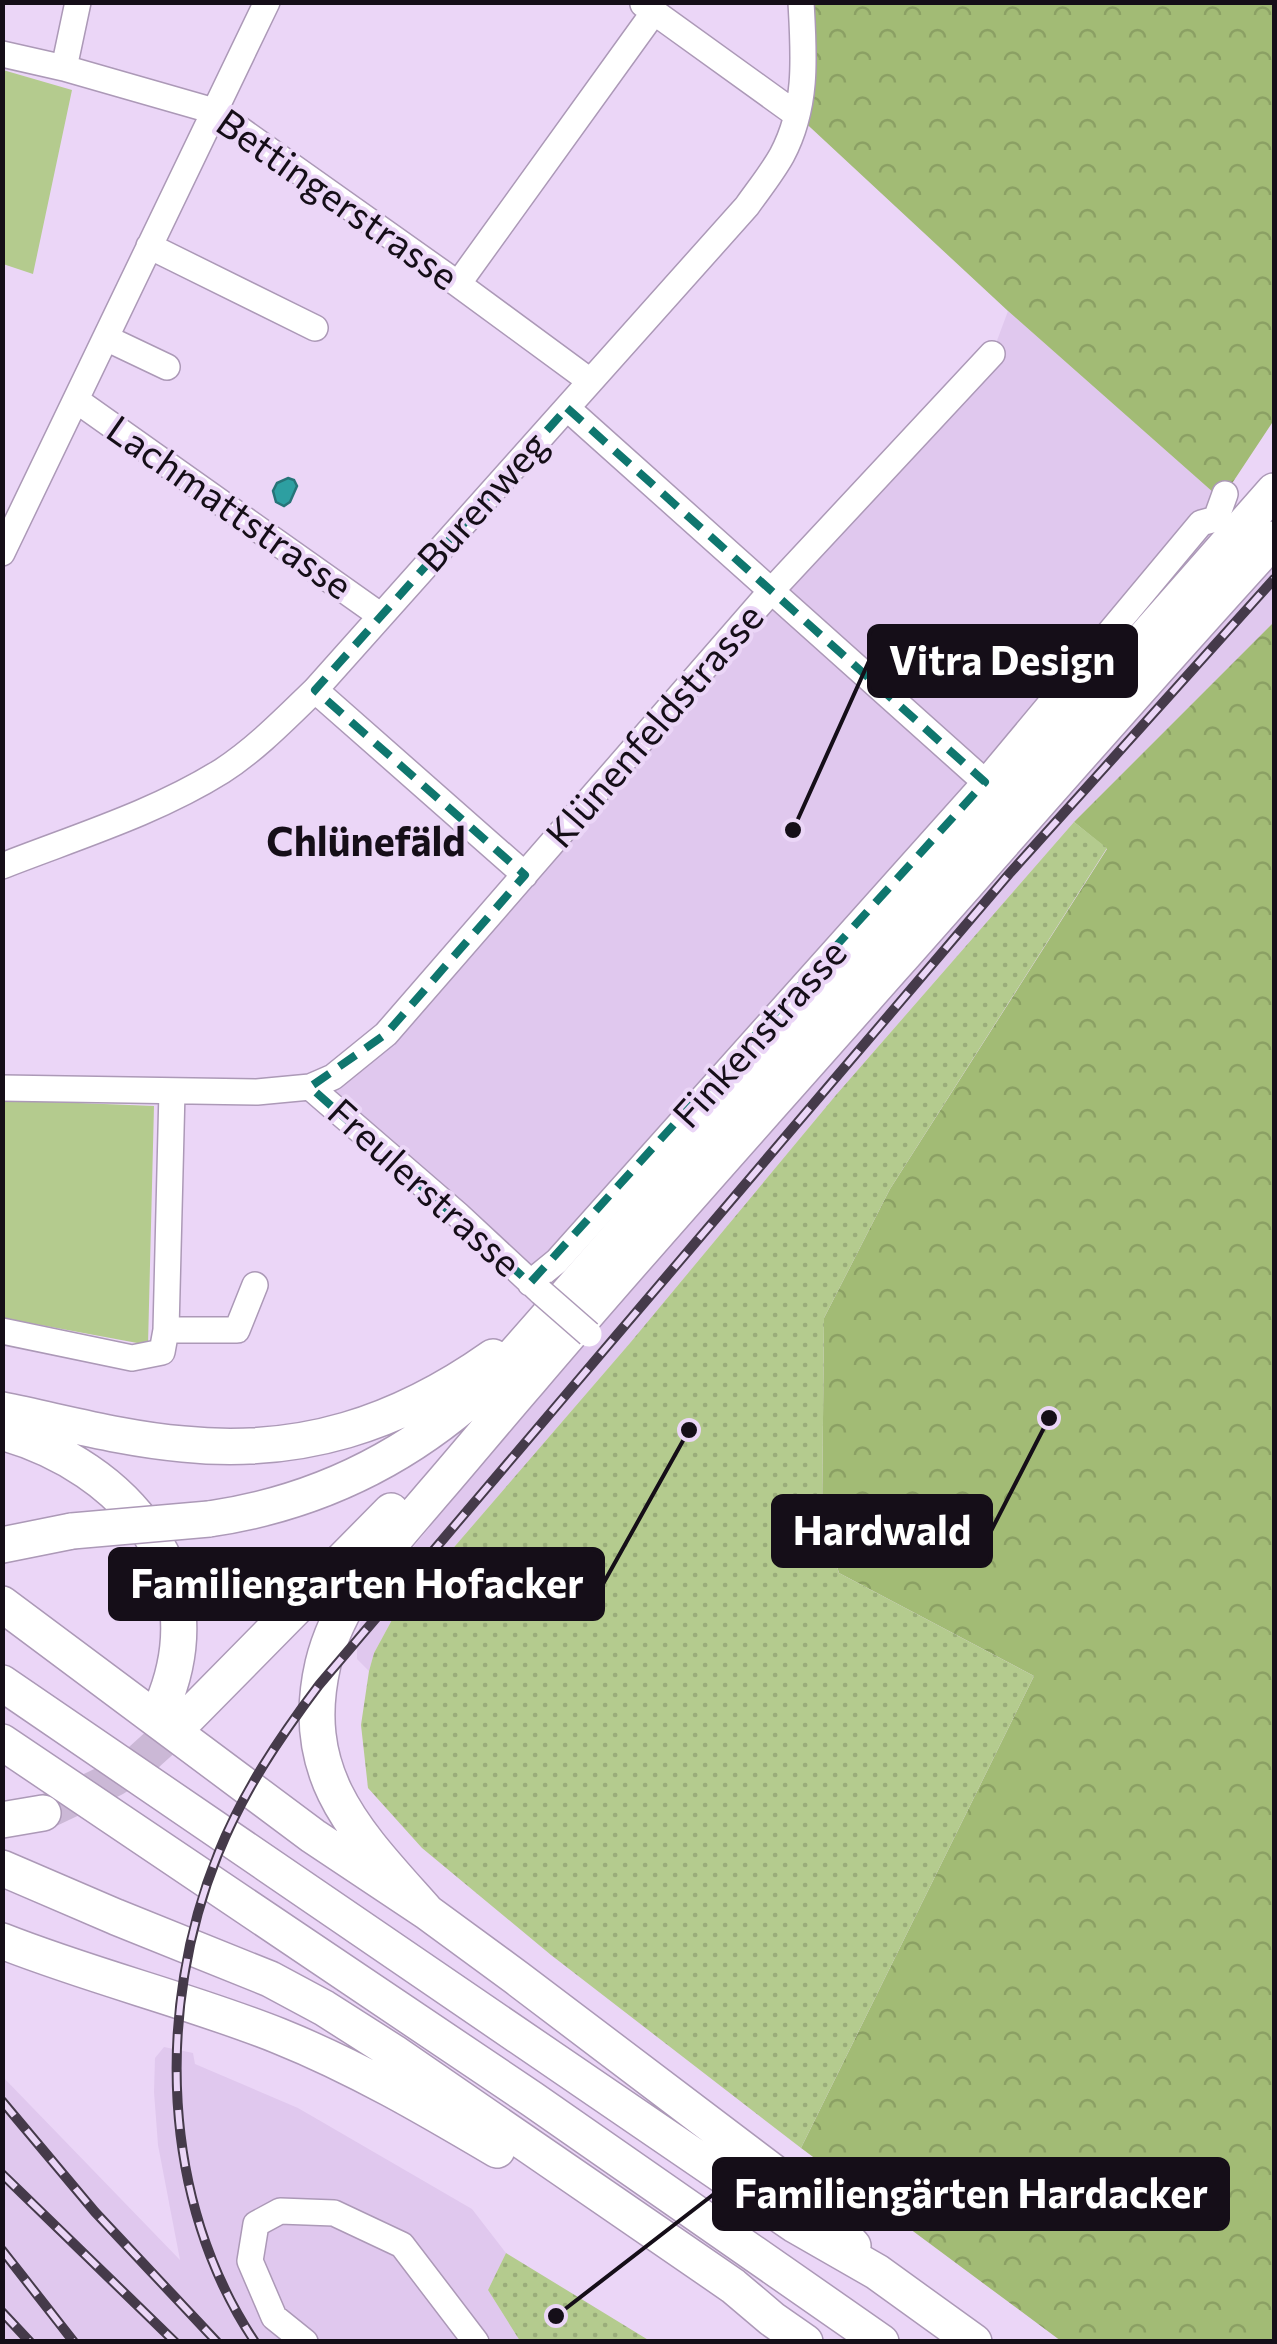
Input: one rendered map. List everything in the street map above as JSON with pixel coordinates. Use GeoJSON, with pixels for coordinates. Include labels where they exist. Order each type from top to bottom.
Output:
{"type":"FeatureCollection","features":[{"type":"Feature","properties":{"kind":"highway"},"geometry":{"type":"LineString","coordinates":[[1222,574],[1274,480]]}},
{"type":"Feature","properties":{"kind":"highway"},"geometry":{"type":"LineString","coordinates":[[13,1542],[72,1531],[260,1510],[346,1481],[452,1418],[564,1302],[1222,574],[1274,491]]}},
{"type":"Feature","properties":{"kind":"highway"},"geometry":{"type":"LineString","coordinates":[[1222,574],[1274,535]]}},
{"type":"Feature","properties":{"kind":"highway"},"geometry":{"type":"LineString","coordinates":[[2,1410],[179,1444],[259,1446],[328,1436],[396,1414],[470,1373],[564,1302]]}},
{"type":"Feature","properties":{"kind":"highway"},"geometry":{"type":"LineString","coordinates":[[2,1432],[38,1443],[92,1472],[122,1497],[150,1532],[167,1566],[178,1610],[173,1713],[564,1302]]}},
{"type":"Feature","properties":{"kind":"highway"},"geometry":{"type":"LineString","coordinates":[[427,1912],[356,1830],[332,1788],[321,1755],[316,1719],[327,1648],[345,1608],[368,1572],[564,1302]]}},
{"type":"Feature","properties":{"kind":"highway"},"geometry":{"type":"LineString","coordinates":[[2,1604],[281,1813],[517,1978],[810,2200],[877,2272]]}},
{"type":"Feature","properties":{"kind":"highway"},"geometry":{"type":"LineString","coordinates":[[2,1683],[795,2225],[877,2272],[974,2342]]}},
{"type":"Feature","properties":{"kind":"highway"},"geometry":{"type":"LineString","coordinates":[[2,1742],[500,2077],[881,2342]]}},
{"type":"Feature","properties":{"kind":"highway"},"geometry":{"type":"LineString","coordinates":[[2,1820],[43,1813]]}},
{"type":"Feature","properties":{"kind":"highway"},"geometry":{"type":"LineString","coordinates":[[2,1868],[270,1979],[324,2008],[732,2286],[806,2342]]}},
{"type":"Feature","properties":{"kind":"highway"},"geometry":{"type":"LineString","coordinates":[[2,1941],[232,2018],[342,2064],[578,2197],[728,2298],[772,2319]]}},
{"type":"Feature","properties":{"kind":"street"},"geometry":{"type":"LineString","coordinates":[[64,68],[78,2]]}},
{"type":"Feature","properties":{"kind":"street"},"geometry":{"type":"LineString","coordinates":[[2,554],[267,2]]}},
{"type":"Feature","properties":{"kind":"street","name":"Burenweg"},"geometry":{"type":"LineString","coordinates":[[2,866],[166,802],[224,770],[315,690],[747,206],[783,154],[798,114],[804,69],[801,2]]}},
{"type":"Feature","properties":{"kind":"street"},"geometry":{"type":"LineString","coordinates":[[458,284],[647,7],[798,114]]}},
{"type":"Feature","properties":{"kind":"street","name":"Bettingerstrasse"},"geometry":{"type":"LineString","coordinates":[[2,54],[214,111],[590,381]]}},
{"type":"Feature","properties":{"kind":"street"},"geometry":{"type":"LineString","coordinates":[[150,246],[315,328]]}},
{"type":"Feature","properties":{"kind":"street"},"geometry":{"type":"LineString","coordinates":[[106,338],[167,368]]}},
{"type":"Feature","properties":{"kind":"street","name":"Klünenfeldstrasse"},"geometry":{"type":"LineString","coordinates":[[310,1087],[333,1077],[386,1034],[772,590],[992,354]]}},
{"type":"Feature","properties":{"kind":"street","name":"Lachmattstrasse"},"geometry":{"type":"LineString","coordinates":[[76,400],[381,616]]}},
{"type":"Feature","properties":{"kind":"street"},"geometry":{"type":"LineString","coordinates":[[567,408],[985,782]]}},
{"type":"Feature","properties":{"kind":"street","name":"Finkenstrasse"},"geometry":{"type":"LineString","coordinates":[[564,1302],[558,1262],[985,782],[1201,523],[1216,519],[1225,494]]}},
{"type":"Feature","properties":{"kind":"street"},"geometry":{"type":"LineString","coordinates":[[315,690],[525,875]]}},
{"type":"Feature","properties":{"kind":"street","name":"Freulerstrasse"},"geometry":{"type":"LineString","coordinates":[[2,1088],[257,1092],[310,1087],[564,1302]]}},
{"type":"Feature","properties":{"kind":"street"},"geometry":{"type":"LineString","coordinates":[[164,1341],[172,1092]]}},
{"type":"Feature","properties":{"kind":"street"},"geometry":{"type":"LineString","coordinates":[[2,1331],[132,1358],[164,1341],[237,1330],[255,1285]]}},
{"type":"Feature","properties":{"kind":"street"},"geometry":{"type":"LineString","coordinates":[[305,2342],[274,2317],[250,2261],[256,2224],[280,2211],[334,2212],[402,2245],[476,2342]]}},
{"type":"Feature","properties":{"kind":"highlighted area"},"geometry":{"type":"Polygon","coordinates":[[[567,408],[985,782],[530,1283],[310,1087],[386,1034],[525,875],[315,690],[567,408]]]}},
{"type":"Feature","properties":{"kind":"shaded area"},"geometry":{"type":"Polygon","coordinates":[[[3,70],[72,90],[33,274],[3,264],[3,70]]]}},
{"type":"Feature","properties":{"kind":"shaded area"},"geometry":{"type":"Polygon","coordinates":[[[1008,311],[1214,493],[1225,494],[1239,509],[541,1292],[310,1087],[333,1077],[992,354],[1008,311]]]}},
{"type":"Feature","properties":{"kind":"shaded area"},"geometry":{"type":"Polygon","coordinates":[[[288,478],[297,486],[284,506],[276,502],[273,491],[277,483],[288,478]]]}},
{"type":"Feature","properties":{"kind":"shaded area"},"geometry":{"type":"Polygon","coordinates":[[[1274,561],[1274,622],[1074,822],[836,1095],[630,1343],[393,1618],[369,1671],[357,1659],[363,1608],[589,1334],[1274,561]]]}},
{"type":"Feature","properties":{"kind":"shaded area"},"geometry":{"type":"Polygon","coordinates":[[[1074,822],[1107,848],[890,1189],[824,1318],[822,1518],[839,1573],[1034,1676],[801,2148],[551,1955],[422,1848],[368,1788],[361,1725],[369,1671],[393,1618],[630,1343],[836,1095],[1074,822]]]}},
{"type":"Feature","properties":{"kind":"shaded area"},"geometry":{"type":"Polygon","coordinates":[[[3,1100],[154,1106],[148,1345],[3,1318],[3,1100]]]}},
{"type":"Feature","properties":{"kind":"shaded area"},"geometry":{"type":"Polygon","coordinates":[[[164,2047],[193,2053],[195,2064],[298,2108],[472,2209],[506,2253],[488,2290],[520,2341],[3,2341],[2,2076],[180,2260],[158,2145],[154,2092],[155,2058],[164,2047]]]}},
{"type":"Feature","properties":{"kind":"shaded area"},"geometry":{"type":"Polygon","coordinates":[[[506,2253],[650,2341],[520,2341],[488,2290],[506,2253]]]}},
{"type":"Feature","properties":{"kind":"green space"},"geometry":{"type":"Polygon","coordinates":[[[801,3],[1274,3],[1274,420],[1225,494],[1214,493],[1008,311],[797,115],[801,3]]]}},
{"type":"Feature","properties":{"kind":"green space"},"geometry":{"type":"Polygon","coordinates":[[[1274,622],[1274,2341],[1061,2341],[801,2148],[1034,1676],[839,1573],[822,1518],[824,1318],[890,1189],[1107,849],[1074,822],[1274,622]]]}},
{"type":"Feature","properties":{"kind":"tunnel"},"geometry":{"type":"LineString","coordinates":[[43,1813],[133,1767],[184,1721]]}},
{"type":"Feature","properties":{"kind":"railway"},"geometry":{"type":"LineString","coordinates":[[255,2342],[224,2287],[200,2228],[185,2166],[178,2103],[177,2039],[184,1975],[198,1913],[218,1854],[250,1787],[319,1685],[1009,874],[1274,579]]}},
{"type":"Feature","properties":{"kind":"railway"},"geometry":{"type":"LineString","coordinates":[[2,2101],[95,2212],[217,2342]]}},
{"type":"Feature","properties":{"kind":"railway"},"geometry":{"type":"LineString","coordinates":[[2,2174],[175,2342]]}},
{"type":"Feature","properties":{"kind":"railway"},"geometry":{"type":"LineString","coordinates":[[2,2250],[74,2342]]}},
{"type":"Feature","properties":{"kind":"railway"},"geometry":{"type":"LineString","coordinates":[[2,2312],[30,2342]]}},
{"type":"Feature","properties":{"kind":"place","name":"Vitra Design"},"geometry":{"type":"Point","coordinates":[793,830]}},
{"type":"Feature","properties":{"kind":"place","name":"Hardwald"},"geometry":{"type":"Point","coordinates":[1049,1418]}},
{"type":"Feature","properties":{"kind":"place","name":"Familiengarten Hofacker"},"geometry":{"type":"Point","coordinates":[689,1430]}},
{"type":"Feature","properties":{"kind":"place","name":"Familiengärten Hardacker"},"geometry":{"type":"Point","coordinates":[556,2316]}},
{"type":"Feature","properties":{"kind":"district","name":"Chlünefäld"},"geometry":{"type":"Point","coordinates":[366,842]}}]}
